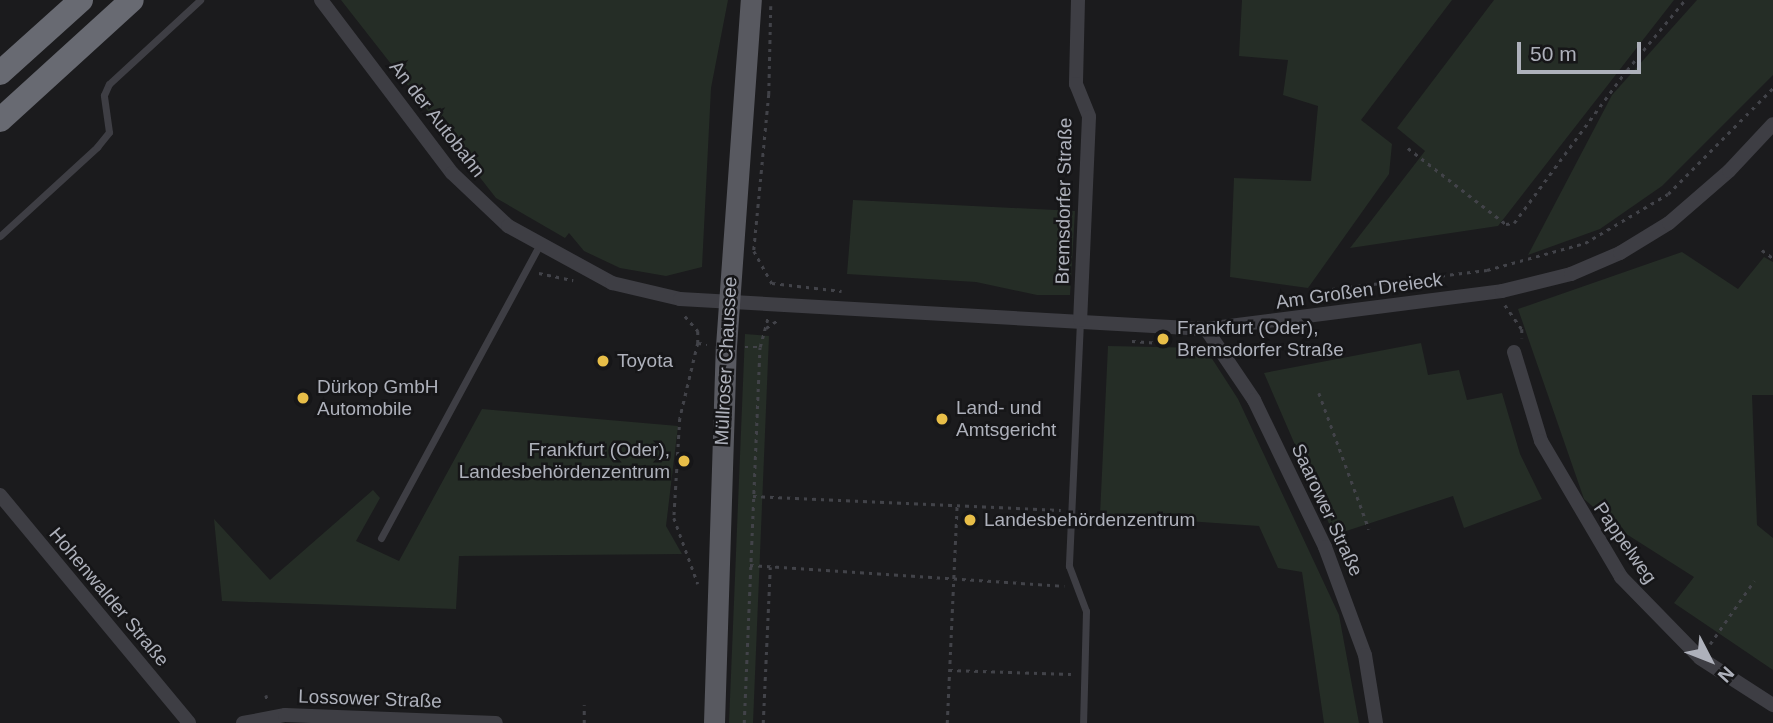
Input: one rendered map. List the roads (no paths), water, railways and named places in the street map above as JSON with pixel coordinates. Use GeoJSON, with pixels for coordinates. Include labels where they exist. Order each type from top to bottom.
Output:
{"type":"FeatureCollection","features":[{"type":"Feature","properties":{"kind":"highway"},"geometry":{"type":"LineString","coordinates":[[0,73],[81,0]]}},
{"type":"Feature","properties":{"kind":"highway"},"geometry":{"type":"LineString","coordinates":[[0,120],[132,0]]}},
{"type":"Feature","properties":{"kind":"main road","name":"Müllroser Chaussee"},"geometry":{"type":"LineString","coordinates":[[714,723],[726,346],[751,0]]}},
{"type":"Feature","properties":{"kind":"street","name":"An der Autobahn"},"geometry":{"type":"LineString","coordinates":[[321,0],[452,173],[508,226],[539,246],[639,293],[729,302]]}},
{"type":"Feature","properties":{"kind":"street","name":"Bremsdorfer Straße"},"geometry":{"type":"LineString","coordinates":[[1078,0],[1076,84],[1089,117],[1080,320]]}},
{"type":"Feature","properties":{"kind":"street","name":"Am Großen Dreieck"},"geometry":{"type":"LineString","coordinates":[[729,302],[1206,329],[1502,291],[1571,274],[1620,253],[1669,223],[1729,171],[1773,124]]}},
{"type":"Feature","properties":{"kind":"street","name":"Saarower Straße"},"geometry":{"type":"LineString","coordinates":[[1206,329],[1254,400],[1325,547],[1365,655],[1376,723]]}},
{"type":"Feature","properties":{"kind":"street","name":"Pappelweg"},"geometry":{"type":"LineString","coordinates":[[1514,352],[1541,441],[1558,477],[1621,577],[1700,657],[1773,705]]}},
{"type":"Feature","properties":{"kind":"street","name":"Hohenwalder Straße"},"geometry":{"type":"LineString","coordinates":[[0,495],[189,723]]}},
{"type":"Feature","properties":{"kind":"street","name":"Lossower Straße"},"geometry":{"type":"LineString","coordinates":[[243,723],[285,715],[496,723]]}},
{"type":"Feature","properties":{"kind":"lane"},"geometry":{"type":"LineString","coordinates":[[0,236],[109,132],[104,95],[109,84],[200,0]]}},
{"type":"Feature","properties":{"kind":"lane"},"geometry":{"type":"LineString","coordinates":[[381,538],[539,246]]}},
{"type":"Feature","properties":{"kind":"lane"},"geometry":{"type":"LineString","coordinates":[[1080,320],[1069,566],[1086,611],[1083,723]]}},
{"type":"Feature","properties":{"kind":"place","name":"Frankfurt (Oder), Bremsdorfer Straße"},"geometry":{"type":"Point","coordinates":[1163,339]}},
{"type":"Feature","properties":{"kind":"place","name":"Toyota"},"geometry":{"type":"Point","coordinates":[603,361]}},
{"type":"Feature","properties":{"kind":"place","name":"Dürkop GmbH Automobile"},"geometry":{"type":"Point","coordinates":[303,398]}},
{"type":"Feature","properties":{"kind":"place","name":"Land- und Amtsgericht"},"geometry":{"type":"Point","coordinates":[942,419]}},
{"type":"Feature","properties":{"kind":"place","name":"Frankfurt (Oder), Landesbehördenzentrum"},"geometry":{"type":"Point","coordinates":[684,461]}},
{"type":"Feature","properties":{"kind":"place","name":"Landesbehördenzentrum"},"geometry":{"type":"Point","coordinates":[970,520]}}]}
